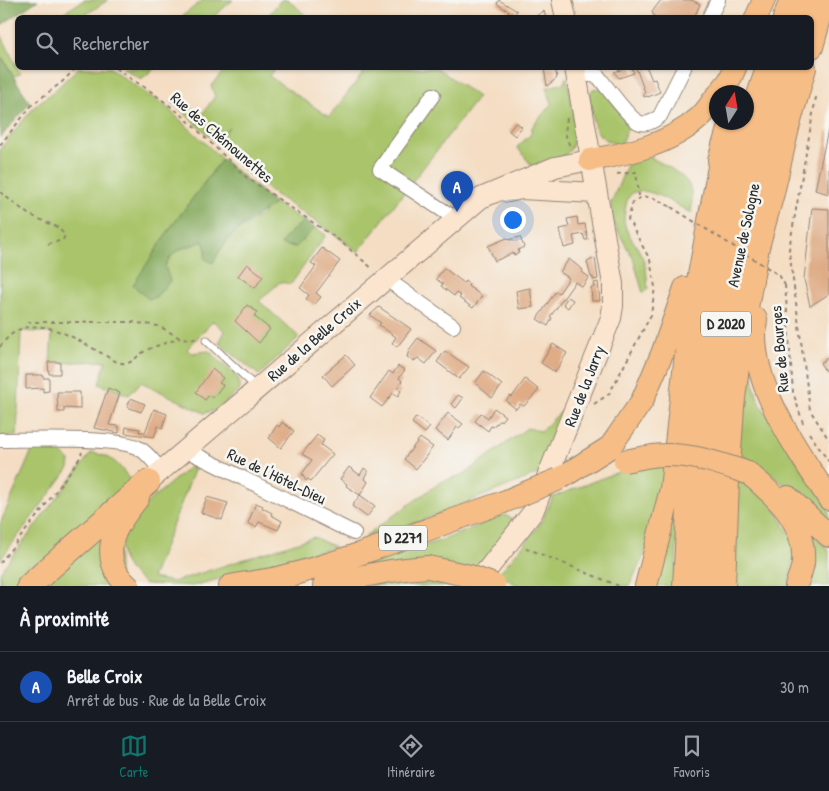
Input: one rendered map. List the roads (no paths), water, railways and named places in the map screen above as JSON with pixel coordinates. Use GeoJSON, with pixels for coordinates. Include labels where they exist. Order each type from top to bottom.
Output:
{"type":"FeatureCollection","features":[{"type":"Feature","properties":{"kind":"highway"},"geometry":{"type":"LineString","coordinates":[[29,586],[155,477]]}},
{"type":"Feature","properties":{"kind":"highway","name":"D 2271"},"geometry":{"type":"LineString","coordinates":[[252,586],[292,575]]}},
{"type":"Feature","properties":{"kind":"main road"},"geometry":{"type":"LineString","coordinates":[[562,0],[565,15]]}},
{"type":"Feature","properties":{"kind":"main road"},"geometry":{"type":"LineString","coordinates":[[757,15],[764,0]]}},
{"type":"Feature","properties":{"kind":"main road"},"geometry":{"type":"LineString","coordinates":[[764,15],[769,0]]}},
{"type":"Feature","properties":{"kind":"main road"},"geometry":{"type":"LineString","coordinates":[[785,15],[791,0]]}},
{"type":"Feature","properties":{"kind":"main road"},"geometry":{"type":"LineString","coordinates":[[804,15],[810,0]]}},
{"type":"Feature","properties":{"kind":"main road"},"geometry":{"type":"LineString","coordinates":[[814,40],[825,0]]}},
{"type":"Feature","properties":{"kind":"main road","name":"Rue de la Jarry"},"geometry":{"type":"LineString","coordinates":[[470,586],[487,570],[522,527],[537,503],[611,318],[613,284],[596,193],[583,150],[575,70]]}},
{"type":"Feature","properties":{"kind":"main road"},"geometry":{"type":"LineString","coordinates":[[725,85],[734,70]]}},
{"type":"Feature","properties":{"kind":"main road"},"geometry":{"type":"LineString","coordinates":[[740,85],[745,70]]}},
{"type":"Feature","properties":{"kind":"main road","name":"Avenue de Sologne"},"geometry":{"type":"LineString","coordinates":[[684,586],[690,473],[719,266],[752,114],[766,70]]}},
{"type":"Feature","properties":{"kind":"main road","name":"Avenue de Sologne"},"geometry":{"type":"LineString","coordinates":[[704,586],[708,486],[726,322],[741,234],[770,118],[785,70]]}},
{"type":"Feature","properties":{"kind":"main road"},"geometry":{"type":"LineString","coordinates":[[724,586],[728,480],[735,389],[742,334],[758,248],[788,128],[805,70]]}},
{"type":"Feature","properties":{"kind":"main road"},"geometry":{"type":"LineString","coordinates":[[583,150],[636,151],[669,138],[700,118],[709,106]]}},
{"type":"Feature","properties":{"kind":"main road"},"geometry":{"type":"LineString","coordinates":[[562,478],[610,446],[642,401],[679,307],[696,251],[728,130]]}},
{"type":"Feature","properties":{"kind":"main road"},"geometry":{"type":"LineString","coordinates":[[644,578],[659,539],[671,489],[688,335],[723,145]]}},
{"type":"Feature","properties":{"kind":"main road","name":"Rue de la Belle Croix"},"geometry":{"type":"LineString","coordinates":[[155,477],[385,278],[481,198],[555,166],[583,150]]}},
{"type":"Feature","properties":{"kind":"main road","name":"Rue de la Belle Croix"},"geometry":{"type":"LineString","coordinates":[[481,198],[520,189],[596,193]]}},
{"type":"Feature","properties":{"kind":"main road"},"geometry":{"type":"LineString","coordinates":[[773,193],[755,326],[758,367],[780,420],[829,499]]}},
{"type":"Feature","properties":{"kind":"main road","name":"D 2271"},"geometry":{"type":"LineString","coordinates":[[292,575],[352,556],[500,503],[562,478],[625,460],[663,454],[685,456],[704,459],[748,473]]}},
{"type":"Feature","properties":{"kind":"main road"},"geometry":{"type":"LineString","coordinates":[[748,473],[768,482],[793,501],[829,536]]}},
{"type":"Feature","properties":{"kind":"main road"},"geometry":{"type":"LineString","coordinates":[[748,473],[772,494],[794,520],[802,543],[803,565],[796,586]]}},
{"type":"Feature","properties":{"kind":"main road"},"geometry":{"type":"LineString","coordinates":[[128,586],[116,573],[111,556],[112,541],[120,522],[155,477]]}},
{"type":"Feature","properties":{"kind":"main road","name":"D 2271"},"geometry":{"type":"LineString","coordinates":[[324,586],[359,576],[391,570],[428,567],[463,574],[495,586]]}},
{"type":"Feature","properties":{"kind":"main road"},"geometry":{"type":"LineString","coordinates":[[230,586],[292,575]]}},
{"type":"Feature","properties":{"kind":"street"},"geometry":{"type":"LineString","coordinates":[[710,15],[718,0]]}},
{"type":"Feature","properties":{"kind":"street"},"geometry":{"type":"LineString","coordinates":[[575,70],[598,76],[635,121],[647,123],[654,121],[660,116],[683,70]]}},
{"type":"Feature","properties":{"kind":"street"},"geometry":{"type":"LineString","coordinates":[[434,95],[380,170],[456,219]]}},
{"type":"Feature","properties":{"kind":"street"},"geometry":{"type":"LineString","coordinates":[[385,278],[453,326]]}},
{"type":"Feature","properties":{"kind":"street"},"geometry":{"type":"LineString","coordinates":[[0,440],[86,441],[133,445],[141,449],[155,477]]}},
{"type":"Feature","properties":{"kind":"street","name":"Rue de l'Hôtel-Dieu"},"geometry":{"type":"LineString","coordinates":[[186,450],[354,533]]}},
{"type":"Feature","properties":{"kind":"lane"},"geometry":{"type":"LineString","coordinates":[[206,340],[257,388]]}},
{"type":"Feature","properties":{"kind":"place","name":"Belle Croix"},"geometry":{"type":"Point","coordinates":[457,212]}}]}
